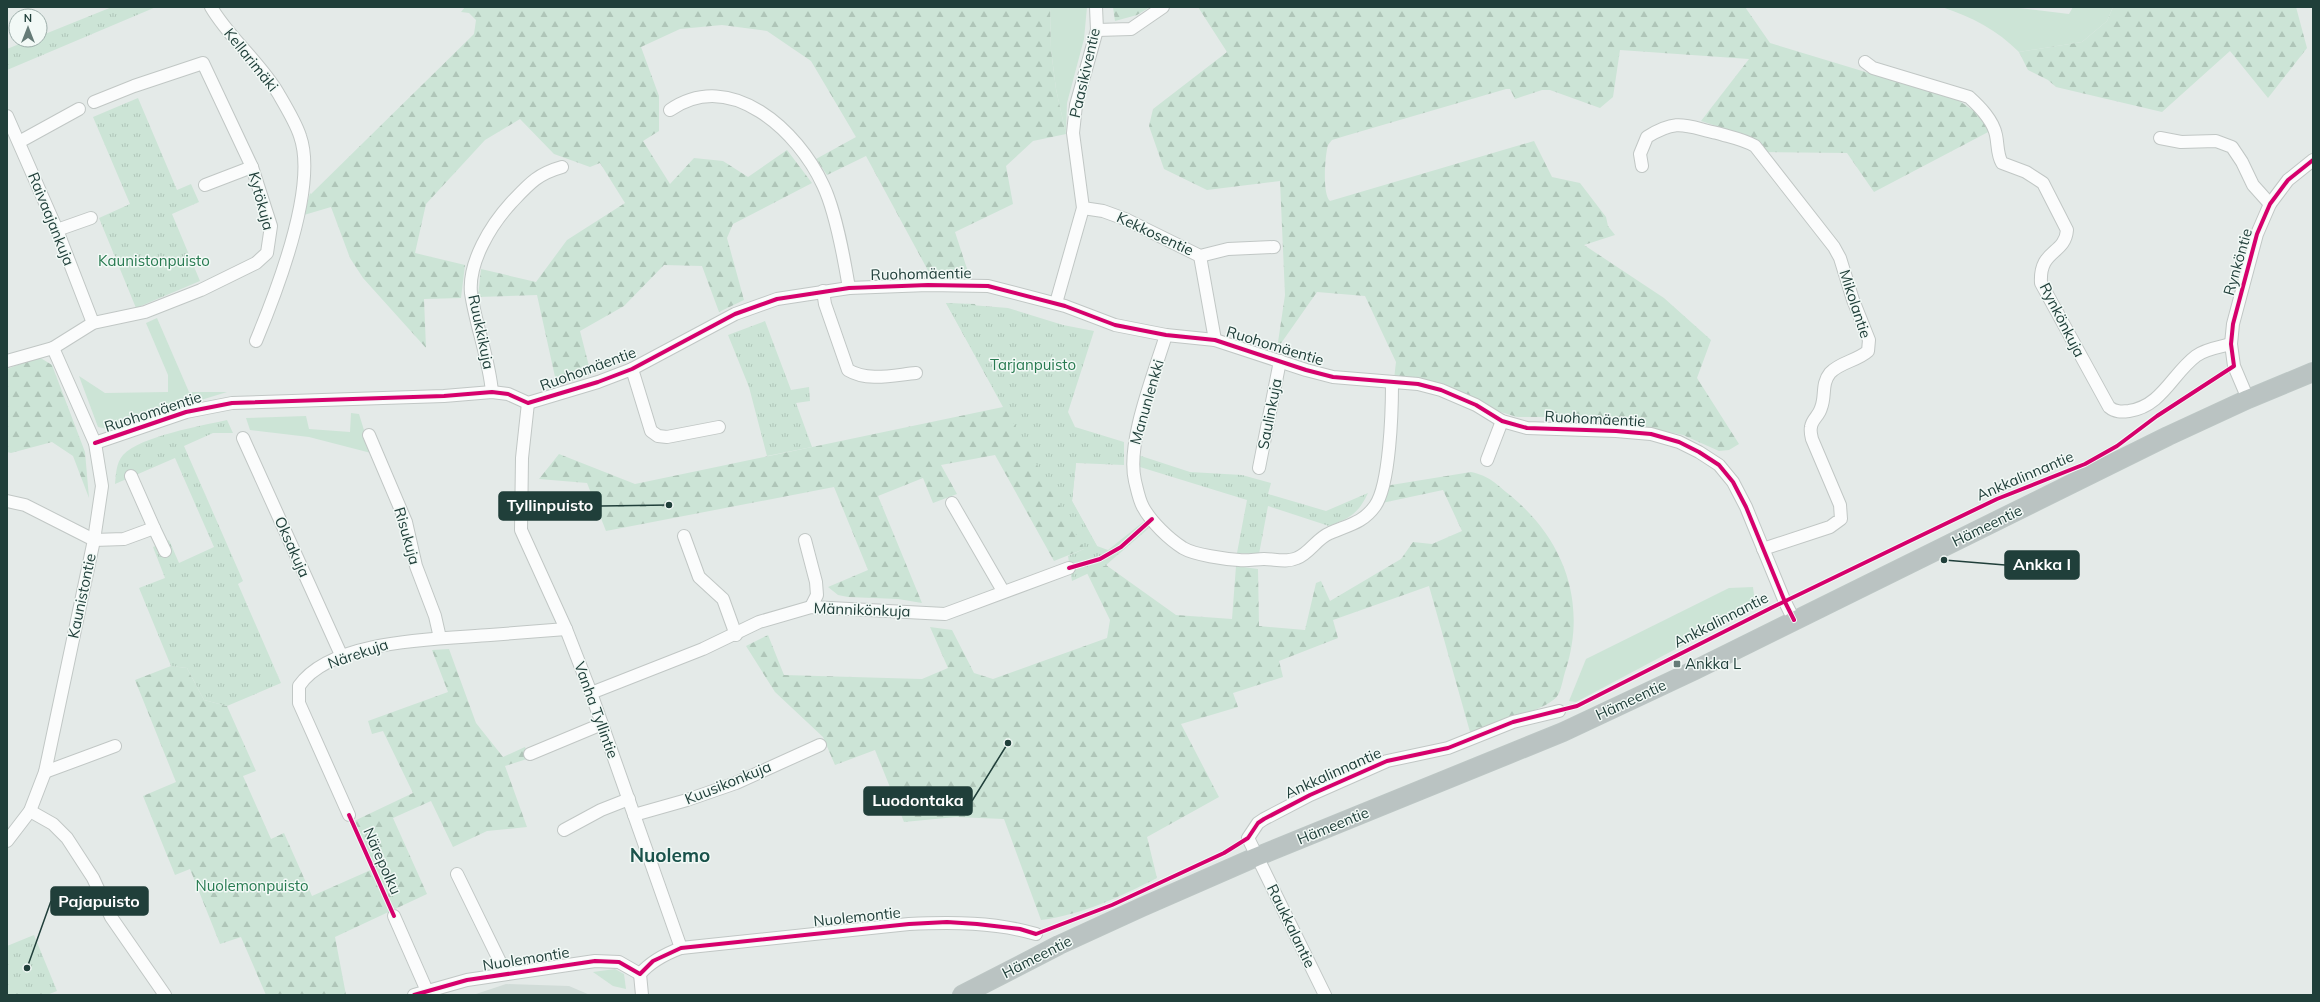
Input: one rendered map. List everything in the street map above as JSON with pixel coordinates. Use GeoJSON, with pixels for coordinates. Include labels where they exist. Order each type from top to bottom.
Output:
{"type":"FeatureCollection","features":[{"type":"Feature","properties":{"kind":"highway","name":"Hämeentie"},"geometry":{"type":"LineString","coordinates":[[962,995],[1059,944],[1256,857],[1563,732],[1695,670],[1794,620],[2248,399],[2313,372]]}},
{"type":"Feature","properties":{"kind":"street","name":"Kellarimäki"},"geometry":{"type":"LineString","coordinates":[[210,7],[228,32],[241,44],[278,92],[300,136],[304,159],[301,197],[283,265],[256,341]]}},
{"type":"Feature","properties":{"kind":"street","name":"Paasikiventie"},"geometry":{"type":"LineString","coordinates":[[1056,303],[1083,208],[1073,133],[1076,105],[1097,30],[1096,7]]}},
{"type":"Feature","properties":{"kind":"street"},"geometry":{"type":"LineString","coordinates":[[1097,30],[1131,29],[1163,7]]}},
{"type":"Feature","properties":{"kind":"street","name":"Rynkönkuja"},"geometry":{"type":"LineString","coordinates":[[1865,62],[1873,68],[1969,97],[1980,106],[1996,133],[2002,163],[2026,172],[2043,183],[2068,230],[2067,238],[2042,264],[2041,283],[2109,407],[2115,411],[2125,412],[2144,407],[2154,402],[2181,370],[2197,355],[2231,344]]}},
{"type":"Feature","properties":{"kind":"street","name":"Kytökuja"},"geometry":{"type":"LineString","coordinates":[[94,102],[134,86],[203,63],[252,167],[270,226],[267,253],[260,259]]}},
{"type":"Feature","properties":{"kind":"street"},"geometry":{"type":"LineString","coordinates":[[670,110],[682,102],[698,97],[717,96],[737,99],[774,121],[791,138],[810,161],[824,186],[849,288]]}},
{"type":"Feature","properties":{"kind":"street"},"geometry":{"type":"LineString","coordinates":[[19,142],[79,109]]}},
{"type":"Feature","properties":{"kind":"street","name":"Raivaajankuja"},"geometry":{"type":"LineString","coordinates":[[7,116],[57,230],[93,323]]}},
{"type":"Feature","properties":{"kind":"street","name":"Mikolantie"},"geometry":{"type":"LineString","coordinates":[[1642,166],[1640,154],[1647,137],[1672,125],[1688,124],[1745,140],[1755,146],[1834,247],[1840,258],[1853,300],[1869,340],[1868,351],[1835,370],[1824,382],[1824,399],[1821,410],[1812,420],[1810,428],[1812,439],[1840,505],[1841,519],[1830,527],[1763,549]]}},
{"type":"Feature","properties":{"kind":"street"},"geometry":{"type":"LineString","coordinates":[[2160,138],[2181,142],[2216,141],[2232,147],[2242,162],[2253,185],[2270,204]]}},
{"type":"Feature","properties":{"kind":"street","name":"Rynköntie"},"geometry":{"type":"LineString","coordinates":[[2248,399],[2234,366],[2231,344],[2233,324],[2257,234],[2270,204],[2288,180],[2313,160]]}},
{"type":"Feature","properties":{"kind":"street"},"geometry":{"type":"LineString","coordinates":[[205,185],[252,167]]}},
{"type":"Feature","properties":{"kind":"street","name":"Ruukkikuja"},"geometry":{"type":"LineString","coordinates":[[492,392],[490,375],[471,291],[480,249],[490,228],[531,182],[545,171],[562,167]]}},
{"type":"Feature","properties":{"kind":"street","name":"Kekkosentie"},"geometry":{"type":"LineString","coordinates":[[1083,208],[1103,211],[1125,219],[1200,256],[1228,249],[1274,247]]}},
{"type":"Feature","properties":{"kind":"street"},"geometry":{"type":"LineString","coordinates":[[57,230],[91,218]]}},
{"type":"Feature","properties":{"kind":"street"},"geometry":{"type":"LineString","coordinates":[[1200,256],[1215,340]]}},
{"type":"Feature","properties":{"kind":"street"},"geometry":{"type":"LineString","coordinates":[[7,361],[53,348],[93,323],[145,312],[200,290],[260,259],[283,265]]}},
{"type":"Feature","properties":{"kind":"street","name":"Ruohomäentie"},"geometry":{"type":"LineString","coordinates":[[95,443],[214,405],[296,400],[444,396],[492,392],[508,394],[528,403],[598,382],[632,369],[735,314],[777,299],[849,288],[928,285],[988,286],[1056,303],[1115,325],[1166,335],[1215,340],[1306,370],[1333,377],[1392,384],[1418,384],[1441,390],[1476,405],[1502,421],[1527,428],[1616,430],[1651,434],[1679,442],[1693,448],[1719,465],[1733,482],[1746,507],[1785,602],[1794,620]]}},
{"type":"Feature","properties":{"kind":"street"},"geometry":{"type":"LineString","coordinates":[[823,291],[825,304],[848,370],[857,375],[868,377],[916,373]]}},
{"type":"Feature","properties":{"kind":"street","name":"Manunlenkki"},"geometry":{"type":"LineString","coordinates":[[1166,335],[1134,441],[1132,461],[1135,480],[1143,507],[1160,528],[1184,548],[1212,556],[1239,560],[1263,559],[1280,561],[1296,559],[1308,552],[1328,533],[1345,529],[1364,519],[1376,505],[1382,488],[1392,425],[1392,384]]}},
{"type":"Feature","properties":{"kind":"street","name":"Kaunistontie"},"geometry":{"type":"LineString","coordinates":[[7,840],[30,811],[45,772],[94,540],[102,486],[95,443],[53,348]]}},
{"type":"Feature","properties":{"kind":"street","name":"Saulinkuja"},"geometry":{"type":"LineString","coordinates":[[1259,468],[1280,361]]}},
{"type":"Feature","properties":{"kind":"street"},"geometry":{"type":"LineString","coordinates":[[632,369],[651,431],[658,436],[667,437],[719,427]]}},
{"type":"Feature","properties":{"kind":"street","name":"Vanha Tyllintie"},"geometry":{"type":"LineString","coordinates":[[528,403],[522,458],[521,530],[566,629],[591,693],[681,948]]}},
{"type":"Feature","properties":{"kind":"street"},"geometry":{"type":"LineString","coordinates":[[1487,460],[1502,421]]}},
{"type":"Feature","properties":{"kind":"street","name":"Risukuja"},"geometry":{"type":"LineString","coordinates":[[369,435],[406,522],[416,566],[435,616],[440,638]]}},
{"type":"Feature","properties":{"kind":"street","name":"Oksakuja"},"geometry":{"type":"LineString","coordinates":[[243,438],[342,657]]}},
{"type":"Feature","properties":{"kind":"street"},"geometry":{"type":"LineString","coordinates":[[131,476],[165,551]]}},
{"type":"Feature","properties":{"kind":"street"},"geometry":{"type":"LineString","coordinates":[[7,501],[25,505],[94,540],[124,539],[154,528]]}},
{"type":"Feature","properties":{"kind":"street"},"geometry":{"type":"LineString","coordinates":[[952,503],[1003,591]]}},
{"type":"Feature","properties":{"kind":"street"},"geometry":{"type":"LineString","coordinates":[[684,536],[699,577],[723,598],[736,635]]}},
{"type":"Feature","properties":{"kind":"street"},"geometry":{"type":"LineString","coordinates":[[805,540],[816,582],[817,595],[811,607]]}},
{"type":"Feature","properties":{"kind":"street","name":"Männikönkuja"},"geometry":{"type":"LineString","coordinates":[[591,693],[736,635],[759,622],[811,607],[945,614],[1003,591],[1069,568]]}},
{"type":"Feature","properties":{"kind":"street","name":"Närekuja"},"geometry":{"type":"LineString","coordinates":[[349,815],[298,696],[299,686],[313,671],[342,657],[394,641],[566,629]]}},
{"type":"Feature","properties":{"kind":"street","name":"Ankkalinnantie"},"geometry":{"type":"LineString","coordinates":[[1256,857],[1248,838],[1258,823],[1310,795],[1387,761],[1448,748],[1513,722],[1559,711]]}},
{"type":"Feature","properties":{"kind":"street"},"geometry":{"type":"LineString","coordinates":[[530,754],[602,724]]}},
{"type":"Feature","properties":{"kind":"street","name":"Kuusikonkuja"},"geometry":{"type":"LineString","coordinates":[[634,815],[687,800],[736,783],[820,745]]}},
{"type":"Feature","properties":{"kind":"street"},"geometry":{"type":"LineString","coordinates":[[45,772],[115,746]]}},
{"type":"Feature","properties":{"kind":"street"},"geometry":{"type":"LineString","coordinates":[[564,830],[602,810],[628,799]]}},
{"type":"Feature","properties":{"kind":"street"},"geometry":{"type":"LineString","coordinates":[[30,811],[53,824],[68,838],[93,878],[111,917],[165,995]]}},
{"type":"Feature","properties":{"kind":"street","name":"Raukkalantie"},"geometry":{"type":"LineString","coordinates":[[1256,857],[1325,995]]}},
{"type":"Feature","properties":{"kind":"street"},"geometry":{"type":"LineString","coordinates":[[457,874],[506,974]]}},
{"type":"Feature","properties":{"kind":"street","name":"Närepolku"},"geometry":{"type":"LineString","coordinates":[[394,916],[427,991]]}},
{"type":"Feature","properties":{"kind":"street","name":"Nuolemontie"},"geometry":{"type":"LineString","coordinates":[[681,948],[909,924],[946,922],[1020,929],[1036,934]]}},
{"type":"Feature","properties":{"kind":"street"},"geometry":{"type":"LineString","coordinates":[[642,995],[640,974],[653,961],[681,948]]}},
{"type":"Feature","properties":{"kind":"street","name":"Nuolemontie"},"geometry":{"type":"LineString","coordinates":[[414,995],[467,980],[607,960],[625,964],[640,974]]}},
{"type":"Feature","properties":{"kind":"shaded area"},"geometry":{"type":"Polygon","coordinates":[[[506,984],[569,986],[590,995],[473,995],[506,984]]]}},
{"type":"Feature","properties":{"kind":"green space"},"geometry":{"type":"Polygon","coordinates":[[[112,7],[156,7],[7,70],[7,49],[48,48],[48,33],[112,7]]]}},
{"type":"Feature","properties":{"kind":"green space"},"geometry":{"type":"Polygon","coordinates":[[[465,7],[1050,7],[1051,50],[1056,89],[1066,134],[1033,141],[1006,166],[1013,204],[955,232],[971,281],[932,278],[866,156],[827,175],[816,159],[856,137],[811,61],[767,31],[722,25],[680,29],[641,47],[659,96],[659,131],[643,141],[670,184],[694,158],[723,161],[748,177],[787,150],[812,183],[733,224],[727,238],[744,300],[719,312],[702,266],[664,265],[624,306],[580,331],[591,374],[557,386],[537,295],[478,297],[481,269],[536,282],[567,240],[625,203],[600,163],[590,167],[554,154],[520,119],[485,140],[426,204],[415,253],[465,265],[461,298],[424,299],[426,348],[363,278],[350,258],[331,207],[304,215],[310,193],[311,194],[474,34],[476,20],[469,13],[461,12],[465,7]]]}},
{"type":"Feature","properties":{"kind":"green space"},"geometry":{"type":"Polygon","coordinates":[[[1050,7],[1087,7],[1084,39],[1067,103],[1066,134],[1056,89],[1051,50],[1050,7]]]}},
{"type":"Feature","properties":{"kind":"green space"},"geometry":{"type":"Polygon","coordinates":[[[1113,7],[1150,7],[1137,15],[1115,21],[1113,7]]]}},
{"type":"Feature","properties":{"kind":"green space"},"geometry":{"type":"Polygon","coordinates":[[[1198,7],[1745,7],[1770,43],[1958,100],[1981,116],[1992,130],[1874,192],[1847,153],[1763,152],[1738,133],[1701,121],[1749,59],[1620,50],[1613,97],[1600,108],[1550,90],[1542,90],[1515,99],[1510,89],[1506,89],[1332,140],[1328,145],[1325,165],[1325,183],[1327,197],[1330,201],[1534,141],[1552,177],[1580,183],[1606,217],[1608,226],[1615,235],[1584,245],[1664,298],[1711,340],[1697,378],[1739,444],[1729,450],[1719,451],[1683,435],[1639,426],[1553,417],[1517,417],[1394,379],[1396,362],[1365,296],[1317,292],[1277,349],[1285,295],[1280,181],[1207,190],[1164,169],[1149,126],[1153,109],[1227,52],[1198,7]]]}},
{"type":"Feature","properties":{"kind":"green space"},"geometry":{"type":"Polygon","coordinates":[[[1942,7],[2010,7],[2069,14],[2073,7],[2113,7],[2107,21],[2082,42],[2019,52],[2002,37],[1984,25],[1964,15],[1942,7]]]}},
{"type":"Feature","properties":{"kind":"green space"},"geometry":{"type":"Polygon","coordinates":[[[2113,7],[2296,7],[2307,48],[2268,98],[2230,51],[2162,112],[2056,87],[2048,80],[2028,70],[2019,52],[2082,42],[2107,21],[2113,7]]]}},
{"type":"Feature","properties":{"kind":"green space","name":"Kaunistonpuisto"},"geometry":{"type":"Polygon","coordinates":[[[138,98],[177,190],[191,184],[199,202],[172,214],[200,281],[136,308],[99,218],[130,204],[93,117],[138,98]]]}},
{"type":"Feature","properties":{"kind":"green space"},"geometry":{"type":"Polygon","coordinates":[[[946,303],[975,304],[1076,463],[1072,501],[1097,546],[1084,549],[1054,561],[995,455],[941,465],[957,494],[933,503],[923,478],[878,496],[922,603],[898,599],[848,597],[838,595],[828,587],[868,570],[834,487],[606,531],[587,483],[539,479],[559,454],[635,484],[1003,407],[946,303]]]}},
{"type":"Feature","properties":{"kind":"green space","name":"Tarjanpuisto"},"geometry":{"type":"Polygon","coordinates":[[[946,303],[1008,308],[1063,325],[1094,331],[1068,412],[1075,427],[1124,442],[1124,465],[1076,463],[1072,501],[1097,546],[1108,550],[1143,522],[1149,528],[1106,565],[1072,581],[1068,556],[1084,549],[946,303]]]}},
{"type":"Feature","properties":{"kind":"green space"},"geometry":{"type":"Polygon","coordinates":[[[157,318],[189,392],[227,392],[107,429],[98,427],[79,376],[105,393],[168,392],[168,375],[146,323],[157,318]]]}},
{"type":"Feature","properties":{"kind":"green space"},"geometry":{"type":"Polygon","coordinates":[[[765,321],[791,390],[809,387],[810,401],[796,403],[812,447],[767,456],[749,387],[728,335],[765,321]]]}},
{"type":"Feature","properties":{"kind":"green space"},"geometry":{"type":"Polygon","coordinates":[[[39,357],[52,365],[85,452],[89,498],[73,456],[52,442],[11,453],[7,452],[7,369],[39,357]]]}},
{"type":"Feature","properties":{"kind":"green space"},"geometry":{"type":"Polygon","coordinates":[[[351,413],[359,414],[371,453],[309,437],[250,430],[246,418],[306,416],[309,429],[350,432],[351,413]]]}},
{"type":"Feature","properties":{"kind":"green space"},"geometry":{"type":"Polygon","coordinates":[[[227,420],[233,433],[213,433],[184,446],[243,581],[238,584],[281,683],[227,706],[204,700],[187,668],[171,666],[139,588],[165,578],[153,547],[169,540],[179,563],[214,547],[175,458],[115,484],[119,462],[123,455],[132,448],[157,437],[227,420]]]}},
{"type":"Feature","properties":{"kind":"green space"},"geometry":{"type":"Polygon","coordinates":[[[1138,455],[1190,472],[1242,475],[1271,483],[1268,494],[1326,511],[1368,493],[1357,511],[1348,518],[1329,526],[1268,506],[1259,554],[1237,553],[1247,500],[1140,467],[1138,455]]]}},
{"type":"Feature","properties":{"kind":"green space"},"geometry":{"type":"Polygon","coordinates":[[[1471,472],[1492,481],[1529,513],[1545,532],[1557,552],[1566,574],[1572,596],[1574,620],[1572,644],[1558,695],[1552,701],[1531,712],[1470,732],[1429,586],[1333,620],[1338,638],[1279,661],[1283,677],[1233,693],[1238,707],[1181,724],[1219,797],[1147,837],[1157,878],[1101,904],[1071,914],[1041,920],[1004,819],[956,817],[904,822],[875,750],[835,765],[823,737],[775,692],[746,646],[768,635],[784,675],[922,679],[948,668],[930,627],[952,630],[974,673],[993,679],[1107,638],[1110,620],[1087,573],[1106,565],[1176,615],[1232,619],[1236,566],[1258,569],[1259,626],[1305,630],[1316,583],[1321,581],[1330,601],[1401,559],[1413,542],[1432,544],[1462,531],[1443,490],[1382,503],[1385,486],[1471,472]]]}},
{"type":"Feature","properties":{"kind":"green space"},"geometry":{"type":"Polygon","coordinates":[[[1753,587],[1755,602],[1751,609],[1576,702],[1569,701],[1586,659],[1729,588],[1753,587]]]}},
{"type":"Feature","properties":{"kind":"green space","name":"Nuolemonpuisto"},"geometry":{"type":"Polygon","coordinates":[[[449,649],[476,723],[503,757],[525,747],[530,758],[505,766],[527,827],[487,831],[453,847],[431,801],[393,818],[427,894],[335,937],[346,995],[266,995],[241,937],[220,944],[190,869],[175,875],[143,796],[176,782],[135,680],[171,666],[187,668],[204,700],[227,706],[256,771],[243,776],[271,839],[284,833],[312,896],[373,869],[352,822],[413,793],[383,731],[372,734],[368,721],[448,692],[432,650],[449,649]]]}},
{"type":"Feature","properties":{"kind":"green space"},"geometry":{"type":"Polygon","coordinates":[[[34,935],[57,991],[47,995],[7,995],[7,946],[34,935]]]}},
{"type":"Feature","properties":{"kind":"green space"},"geometry":{"type":"Polygon","coordinates":[[[615,969],[624,974],[626,989],[613,986],[593,972],[615,969]]]}},
{"type":"Feature","properties":{"kind":"cycle path"},"geometry":{"type":"LineString","coordinates":[[414,995],[467,980],[595,961],[619,962],[640,974],[653,961],[681,948],[909,924],[947,922],[977,924],[1020,929],[1036,934],[1112,905],[1224,853],[1248,838],[1258,823],[1264,819],[1310,795],[1387,761],[1448,748],[1513,722],[1577,706],[1771,608],[1997,499],[2085,464],[2117,446],[2157,416],[2234,366],[2231,344],[2233,324],[2257,234],[2270,204],[2288,180],[2313,160]]}},
{"type":"Feature","properties":{"kind":"cycle path"},"geometry":{"type":"LineString","coordinates":[[95,443],[186,412],[232,403],[444,396],[492,392],[508,394],[528,403],[598,382],[632,369],[735,314],[777,299],[849,288],[928,285],[988,286],[1065,306],[1115,325],[1166,335],[1215,340],[1306,370],[1333,377],[1418,384],[1441,390],[1476,405],[1502,421],[1527,428],[1616,431],[1651,434],[1679,442],[1699,452],[1719,465],[1733,482],[1746,507],[1785,602],[1794,620]]}},
{"type":"Feature","properties":{"kind":"cycle path"},"geometry":{"type":"LineString","coordinates":[[1069,568],[1100,559],[1121,547],[1152,519]]}},
{"type":"Feature","properties":{"kind":"cycle path"},"geometry":{"type":"LineString","coordinates":[[349,815],[394,916]]}},
{"type":"Feature","properties":{"kind":"place","name":"Tyllinpuisto"},"geometry":{"type":"Point","coordinates":[669,505]}},
{"type":"Feature","properties":{"kind":"place","name":"Ankka I"},"geometry":{"type":"Point","coordinates":[1944,560]}},
{"type":"Feature","properties":{"kind":"place","name":"Ankka L"},"geometry":{"type":"Point","coordinates":[1677,664]}},
{"type":"Feature","properties":{"kind":"place","name":"Luodontaka"},"geometry":{"type":"Point","coordinates":[1008,743]}},
{"type":"Feature","properties":{"kind":"place","name":"Pajapuisto"},"geometry":{"type":"Point","coordinates":[27,968]}},
{"type":"Feature","properties":{"kind":"district","name":"Nuolemo"},"geometry":{"type":"Point","coordinates":[670,855]}}]}
